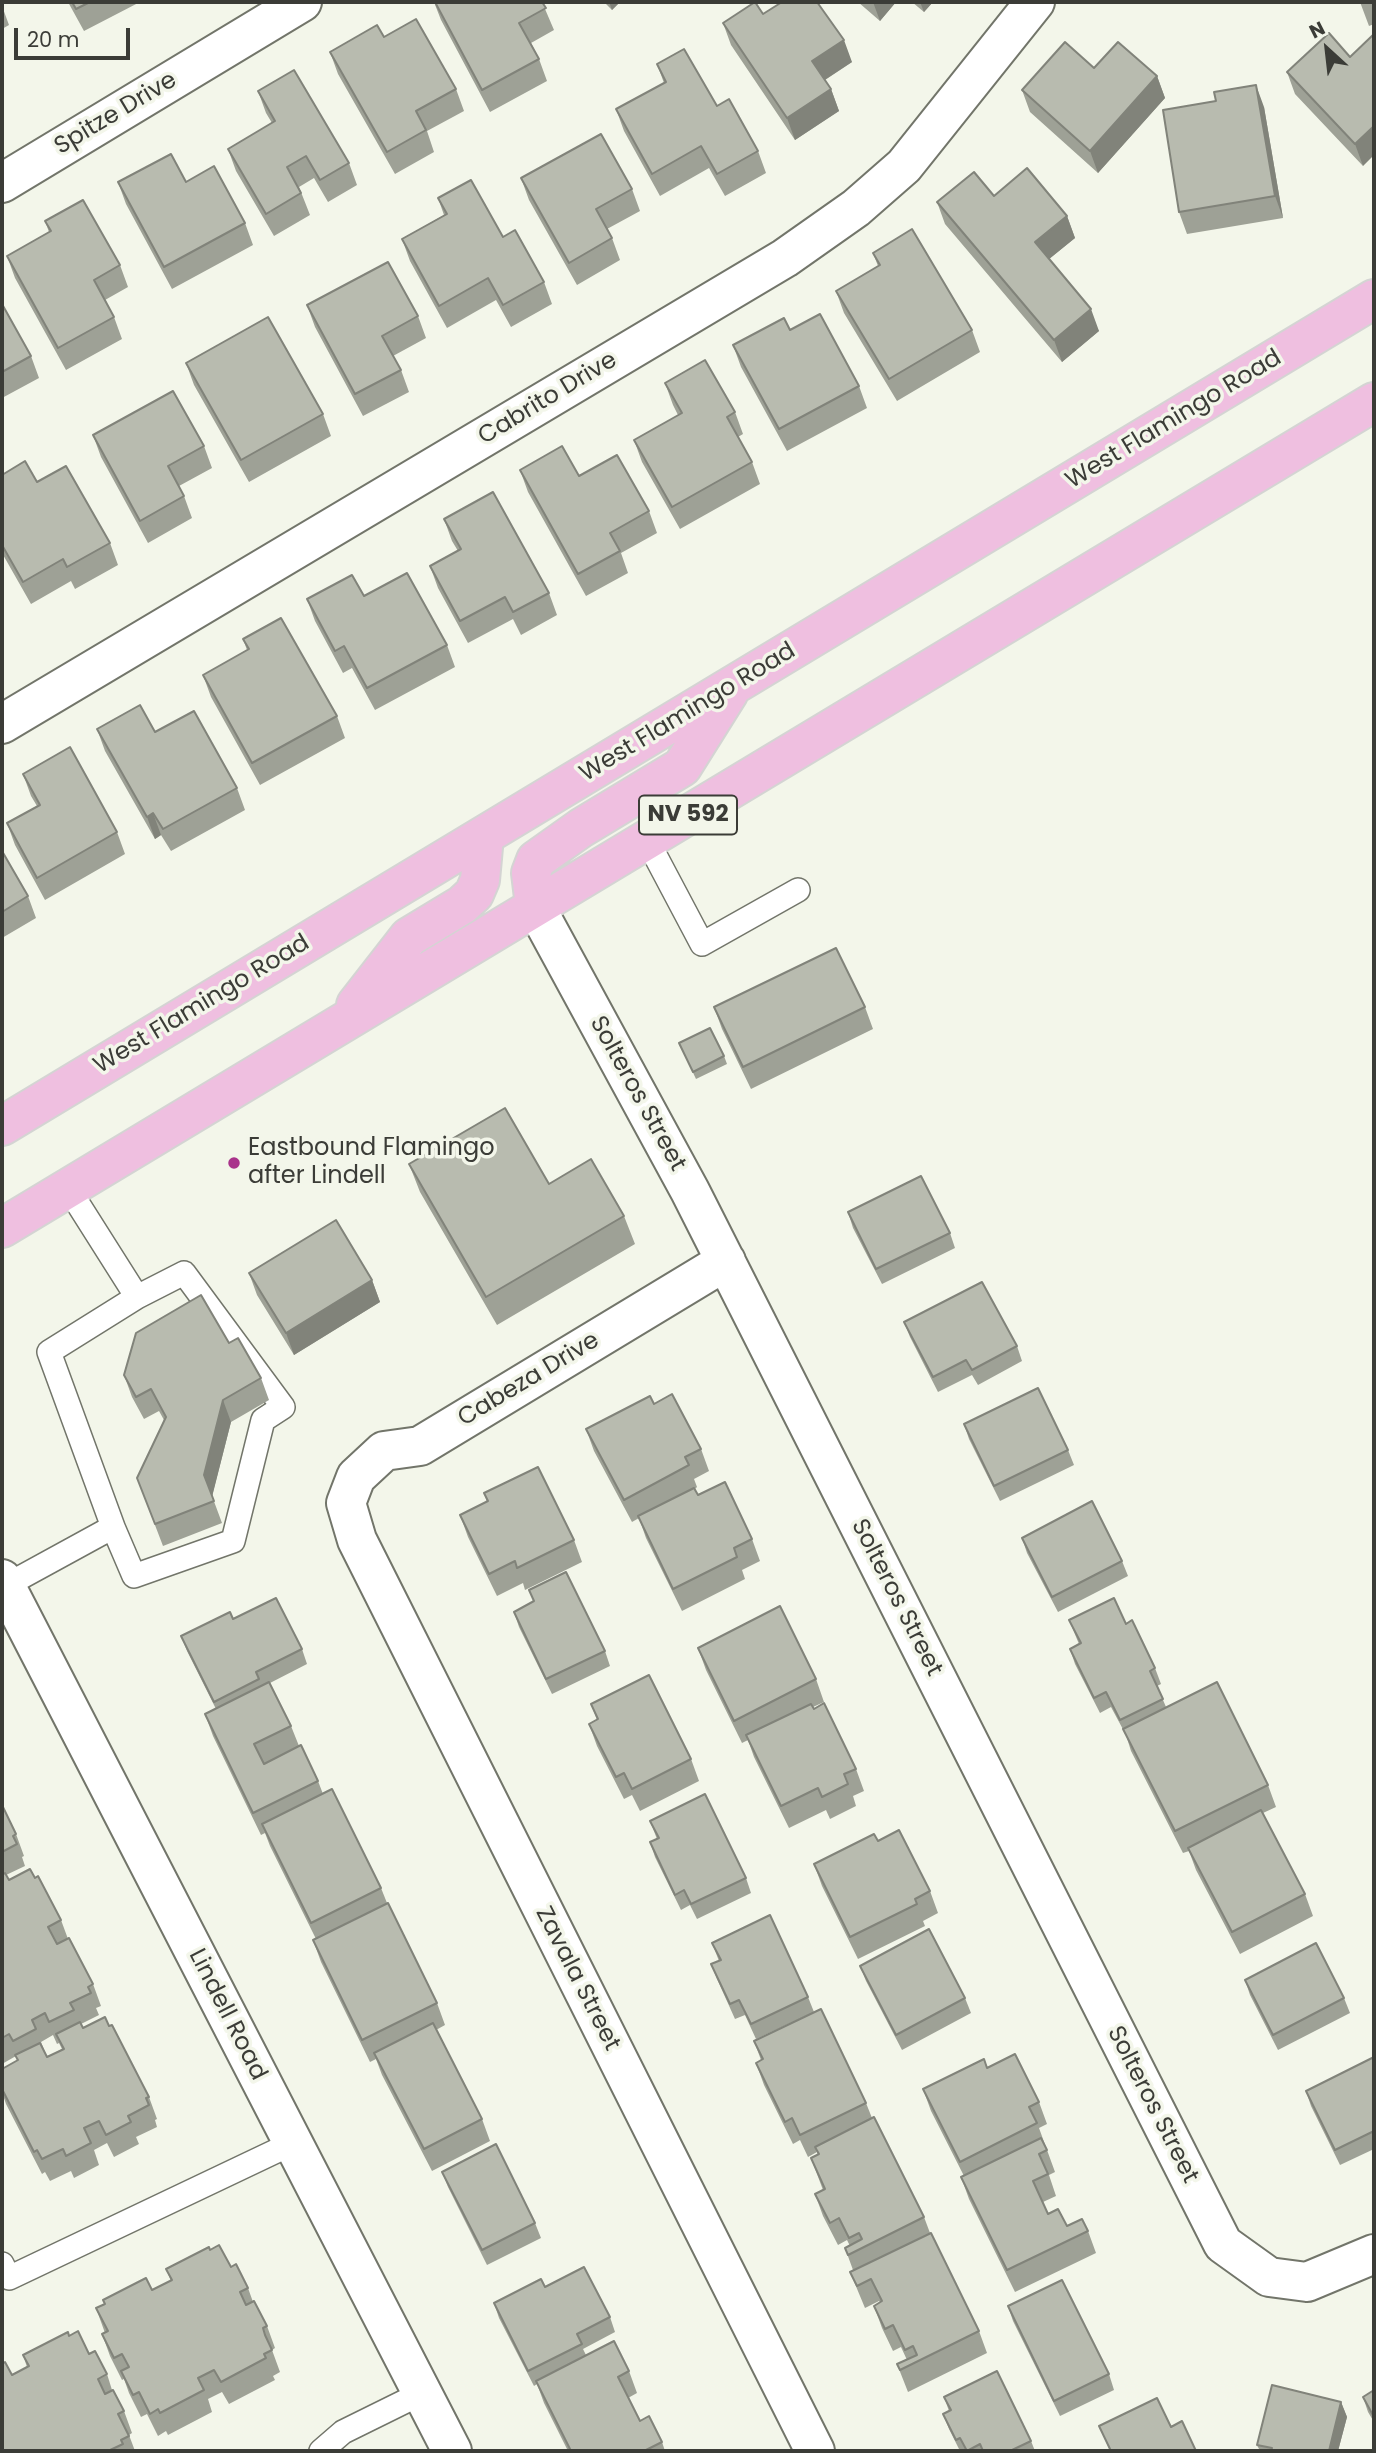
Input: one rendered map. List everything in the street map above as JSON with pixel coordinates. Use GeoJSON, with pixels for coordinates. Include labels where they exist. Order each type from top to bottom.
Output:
{"type":"FeatureCollection","features":[{"type":"Feature","properties":{"kind":"main road","name":"West Flamingo Road"},"geometry":{"type":"LineString","coordinates":[[2,1126],[1374,299]]}},
{"type":"Feature","properties":{"kind":"main road","name":"NV 592"},"geometry":{"type":"LineString","coordinates":[[2,1228],[1374,402]]}},
{"type":"Feature","properties":{"kind":"main road"},"geometry":{"type":"LineString","coordinates":[[535,906],[531,873],[536,860],[581,828],[682,767],[732,687]]}},
{"type":"Feature","properties":{"kind":"main road"},"geometry":{"type":"LineString","coordinates":[[341,1023],[409,937],[462,905],[474,894],[480,880],[484,836]]}},
{"type":"Feature","properties":{"kind":"street","name":"Cabrito Drive"},"geometry":{"type":"LineString","coordinates":[[2,724],[773,265],[815,237],[856,208],[904,166],[1035,2]]}},
{"type":"Feature","properties":{"kind":"street","name":"Spitze Drive"},"geometry":{"type":"LineString","coordinates":[[2,183],[294,4]]}},
{"type":"Feature","properties":{"kind":"street","name":"Solteros Street"},"geometry":{"type":"LineString","coordinates":[[535,906],[726,1261],[1223,2244],[1269,2277],[1307,2282],[1374,2254]]}},
{"type":"Feature","properties":{"kind":"street","name":"Cabeza Drive"},"geometry":{"type":"LineString","coordinates":[[346,1503],[356,1477],[384,1451],[419,1446],[726,1261]]}},
{"type":"Feature","properties":{"kind":"street","name":"Zavala Street"},"geometry":{"type":"LineString","coordinates":[[346,1503],[362,1550],[815,2451]]}},
{"type":"Feature","properties":{"kind":"street","name":"Lindell Road"},"geometry":{"type":"LineString","coordinates":[[4,1582],[452,2451]]}},
{"type":"Feature","properties":{"kind":"lane"},"geometry":{"type":"LineString","coordinates":[[647,839],[702,944],[798,890]]}},
{"type":"Feature","properties":{"kind":"lane"},"geometry":{"type":"LineString","coordinates":[[68,1188],[137,1297]]}},
{"type":"Feature","properties":{"kind":"lane"},"geometry":{"type":"LineString","coordinates":[[184,1273],[283,1407],[263,1420],[233,1541],[134,1576],[113,1527],[49,1352],[137,1297],[184,1273]]}},
{"type":"Feature","properties":{"kind":"lane"},"geometry":{"type":"LineString","coordinates":[[4,1582],[113,1527]]}},
{"type":"Feature","properties":{"kind":"lane"},"geometry":{"type":"LineString","coordinates":[[2,2264],[9,2278],[293,2143]]}},
{"type":"Feature","properties":{"kind":"lane"},"geometry":{"type":"LineString","coordinates":[[321,2451],[342,2432],[422,2393]]}},
{"type":"Feature","properties":{"kind":"building"},"geometry":{"type":"Polygon","coordinates":[[[72,2],[90,2],[76,9],[72,2]]]}},
{"type":"Feature","properties":{"kind":"building"},"geometry":{"type":"Polygon","coordinates":[[[435,2],[542,2],[546,8],[519,23],[539,59],[482,90],[435,2]]]}},
{"type":"Feature","properties":{"kind":"building"},"geometry":{"type":"Polygon","coordinates":[[[755,2],[763,14],[782,2],[817,2],[844,40],[812,61],[831,89],[787,118],[723,23],[755,2]]]}},
{"type":"Feature","properties":{"kind":"building"},"geometry":{"type":"Polygon","coordinates":[[[416,19],[456,89],[416,111],[426,130],[387,152],[330,52],[377,25],[384,37],[416,19]]]}},
{"type":"Feature","properties":{"kind":"building"},"geometry":{"type":"Polygon","coordinates":[[[1329,33],[1350,57],[1374,34],[1374,126],[1355,144],[1287,72],[1329,33]]]}},
{"type":"Feature","properties":{"kind":"building"},"geometry":{"type":"Polygon","coordinates":[[[1065,42],[1094,68],[1118,42],[1157,76],[1090,151],[1022,90],[1065,42]]]}},
{"type":"Feature","properties":{"kind":"building"},"geometry":{"type":"Polygon","coordinates":[[[684,49],[717,106],[729,99],[758,151],[717,174],[701,146],[652,174],[616,109],[666,82],[657,64],[684,49]]]}},
{"type":"Feature","properties":{"kind":"building"},"geometry":{"type":"Polygon","coordinates":[[[294,70],[349,163],[320,180],[306,156],[287,167],[301,193],[266,214],[228,149],[275,121],[258,91],[294,70]]]}},
{"type":"Feature","properties":{"kind":"building"},"geometry":{"type":"Polygon","coordinates":[[[1256,85],[1275,196],[1179,212],[1163,110],[1216,101],[1214,92],[1256,85]]]}},
{"type":"Feature","properties":{"kind":"building"},"geometry":{"type":"Polygon","coordinates":[[[601,134],[632,189],[596,209],[612,238],[569,263],[521,178],[601,134]]]}},
{"type":"Feature","properties":{"kind":"building"},"geometry":{"type":"Polygon","coordinates":[[[171,154],[186,182],[214,166],[245,223],[164,267],[118,182],[171,154]]]}},
{"type":"Feature","properties":{"kind":"building"},"geometry":{"type":"Polygon","coordinates":[[[1027,168],[1067,216],[1035,242],[1091,309],[1054,340],[937,202],[974,172],[994,196],[1027,168]]]}},
{"type":"Feature","properties":{"kind":"building"},"geometry":{"type":"Polygon","coordinates":[[[471,180],[503,237],[515,230],[544,282],[503,305],[488,278],[439,306],[402,239],[447,214],[438,198],[471,180]]]}},
{"type":"Feature","properties":{"kind":"building"},"geometry":{"type":"Polygon","coordinates":[[[83,200],[120,265],[94,280],[114,317],[58,348],[7,256],[51,231],[45,221],[83,200]]]}},
{"type":"Feature","properties":{"kind":"building"},"geometry":{"type":"Polygon","coordinates":[[[912,229],[972,330],[889,379],[836,291],[880,265],[873,253],[912,229]]]}},
{"type":"Feature","properties":{"kind":"building"},"geometry":{"type":"Polygon","coordinates":[[[388,262],[418,316],[382,336],[401,370],[355,394],[307,305],[388,262]]]}},
{"type":"Feature","properties":{"kind":"building"},"geometry":{"type":"Polygon","coordinates":[[[2,304],[31,356],[2,372],[2,304]]]}},
{"type":"Feature","properties":{"kind":"building"},"geometry":{"type":"Polygon","coordinates":[[[820,314],[859,386],[779,429],[733,345],[784,318],[790,330],[820,314]]]}},
{"type":"Feature","properties":{"kind":"building"},"geometry":{"type":"Polygon","coordinates":[[[268,317],[323,414],[241,460],[186,363],[268,317]]]}},
{"type":"Feature","properties":{"kind":"building"},"geometry":{"type":"Polygon","coordinates":[[[705,360],[735,412],[727,417],[752,462],[672,507],[634,440],[682,413],[665,383],[705,360]]]}},
{"type":"Feature","properties":{"kind":"building"},"geometry":{"type":"Polygon","coordinates":[[[173,391],[204,446],[168,466],[184,496],[140,521],[93,435],[173,391]]]}},
{"type":"Feature","properties":{"kind":"building"},"geometry":{"type":"Polygon","coordinates":[[[562,446],[579,476],[617,455],[649,511],[610,533],[620,551],[578,574],[520,470],[562,446]]]}},
{"type":"Feature","properties":{"kind":"building"},"geometry":{"type":"Polygon","coordinates":[[[25,461],[37,482],[66,466],[110,543],[67,567],[63,559],[23,582],[2,545],[2,475],[25,461]]]}},
{"type":"Feature","properties":{"kind":"building"},"geometry":{"type":"Polygon","coordinates":[[[493,492],[549,593],[513,612],[505,597],[460,621],[430,566],[461,549],[444,519],[493,492]]]}},
{"type":"Feature","properties":{"kind":"building"},"geometry":{"type":"Polygon","coordinates":[[[407,573],[447,645],[367,688],[344,646],[335,651],[307,599],[352,575],[364,596],[407,573]]]}},
{"type":"Feature","properties":{"kind":"building"},"geometry":{"type":"Polygon","coordinates":[[[281,618],[337,716],[252,763],[203,675],[249,649],[243,639],[281,618]]]}},
{"type":"Feature","properties":{"kind":"building"},"geometry":{"type":"Polygon","coordinates":[[[140,705],[155,732],[194,711],[237,788],[163,829],[153,813],[147,817],[97,729],[140,705]]]}},
{"type":"Feature","properties":{"kind":"building"},"geometry":{"type":"Polygon","coordinates":[[[70,747],[117,832],[37,878],[7,823],[40,805],[23,774],[70,747]]]}},
{"type":"Feature","properties":{"kind":"building"},"geometry":{"type":"Polygon","coordinates":[[[2,851],[28,896],[2,912],[2,851]]]}},
{"type":"Feature","properties":{"kind":"building"},"geometry":{"type":"Polygon","coordinates":[[[836,948],[865,1007],[743,1067],[714,1007],[836,948]]]}},
{"type":"Feature","properties":{"kind":"building"},"geometry":{"type":"Polygon","coordinates":[[[710,1028],[724,1056],[693,1072],[679,1043],[710,1028]]]}},
{"type":"Feature","properties":{"kind":"building"},"geometry":{"type":"Polygon","coordinates":[[[505,1108],[549,1184],[591,1159],[624,1216],[486,1297],[409,1164],[505,1108]]]}},
{"type":"Feature","properties":{"kind":"building"},"geometry":{"type":"Polygon","coordinates":[[[921,1176],[950,1233],[876,1269],[848,1212],[921,1176]]]}},
{"type":"Feature","properties":{"kind":"building"},"geometry":{"type":"Polygon","coordinates":[[[336,1220],[372,1280],[286,1333],[249,1273],[336,1220]]]}},
{"type":"Feature","properties":{"kind":"building"},"geometry":{"type":"Polygon","coordinates":[[[982,1282],[1017,1346],[972,1370],[966,1360],[933,1377],[904,1322],[982,1282]]]}},
{"type":"Feature","properties":{"kind":"building"},"geometry":{"type":"Polygon","coordinates":[[[201,1295],[229,1343],[238,1338],[261,1378],[223,1400],[204,1475],[214,1501],[155,1524],[137,1478],[166,1417],[151,1389],[136,1397],[124,1375],[136,1333],[201,1295]]]}},
{"type":"Feature","properties":{"kind":"building"},"geometry":{"type":"Polygon","coordinates":[[[1038,1388],[1068,1450],[994,1486],[964,1424],[1038,1388]]]}},
{"type":"Feature","properties":{"kind":"building"},"geometry":{"type":"Polygon","coordinates":[[[672,1394],[701,1449],[685,1457],[689,1465],[624,1500],[586,1429],[650,1396],[654,1404],[672,1394]]]}},
{"type":"Feature","properties":{"kind":"building"},"geometry":{"type":"Polygon","coordinates":[[[538,1467],[574,1540],[517,1568],[515,1561],[489,1574],[460,1515],[488,1501],[484,1493],[538,1467]]]}},
{"type":"Feature","properties":{"kind":"building"},"geometry":{"type":"Polygon","coordinates":[[[725,1482],[752,1539],[734,1548],[737,1557],[673,1589],[638,1516],[694,1488],[698,1495],[725,1482]]]}},
{"type":"Feature","properties":{"kind":"building"},"geometry":{"type":"Polygon","coordinates":[[[1092,1501],[1122,1561],[1052,1597],[1022,1538],[1092,1501]]]}},
{"type":"Feature","properties":{"kind":"building"},"geometry":{"type":"Polygon","coordinates":[[[566,1572],[605,1651],[546,1679],[514,1612],[534,1601],[529,1590],[566,1572]]]}},
{"type":"Feature","properties":{"kind":"building"},"geometry":{"type":"Polygon","coordinates":[[[276,1598],[302,1649],[256,1672],[259,1679],[214,1702],[181,1636],[230,1612],[233,1619],[276,1598]]]}},
{"type":"Feature","properties":{"kind":"building"},"geometry":{"type":"Polygon","coordinates":[[[1114,1598],[1126,1624],[1132,1620],[1155,1668],[1150,1671],[1163,1699],[1120,1720],[1106,1692],[1094,1698],[1070,1649],[1081,1643],[1069,1620],[1114,1598]]]}},
{"type":"Feature","properties":{"kind":"building"},"geometry":{"type":"Polygon","coordinates":[[[780,1606],[816,1679],[734,1721],[698,1648],[780,1606]]]}},
{"type":"Feature","properties":{"kind":"building"},"geometry":{"type":"Polygon","coordinates":[[[649,1675],[691,1759],[632,1789],[624,1773],[616,1777],[589,1724],[598,1719],[591,1704],[649,1675]]]}},
{"type":"Feature","properties":{"kind":"building"},"geometry":{"type":"Polygon","coordinates":[[[269,1682],[291,1726],[254,1744],[264,1764],[301,1745],[318,1781],[253,1813],[205,1714],[269,1682]]]}},
{"type":"Feature","properties":{"kind":"building"},"geometry":{"type":"Polygon","coordinates":[[[1217,1682],[1268,1785],[1175,1831],[1123,1729],[1217,1682]]]}},
{"type":"Feature","properties":{"kind":"building"},"geometry":{"type":"Polygon","coordinates":[[[824,1703],[856,1769],[844,1774],[848,1784],[822,1797],[818,1788],[781,1806],[746,1735],[811,1704],[814,1709],[824,1703]]]}},
{"type":"Feature","properties":{"kind":"building"},"geometry":{"type":"Polygon","coordinates":[[[332,1789],[381,1888],[311,1923],[262,1824],[332,1789]]]}},
{"type":"Feature","properties":{"kind":"building"},"geometry":{"type":"Polygon","coordinates":[[[705,1794],[746,1878],[691,1904],[684,1890],[675,1895],[650,1842],[659,1838],[650,1821],[705,1794]]]}},
{"type":"Feature","properties":{"kind":"building"},"geometry":{"type":"Polygon","coordinates":[[[2,1805],[16,1834],[13,1836],[17,1844],[2,1852],[2,1805]]]}},
{"type":"Feature","properties":{"kind":"building"},"geometry":{"type":"Polygon","coordinates":[[[1261,1810],[1305,1894],[1232,1932],[1188,1848],[1261,1810]]]}},
{"type":"Feature","properties":{"kind":"building"},"geometry":{"type":"Polygon","coordinates":[[[899,1830],[930,1891],[915,1899],[917,1904],[850,1937],[814,1864],[874,1834],[878,1841],[899,1830]]]}},
{"type":"Feature","properties":{"kind":"building"},"geometry":{"type":"Polygon","coordinates":[[[30,1869],[35,1878],[38,1876],[61,1920],[48,1927],[57,1944],[69,1938],[93,1984],[88,1987],[91,1993],[70,2003],[74,2010],[49,2022],[45,2013],[32,2020],[36,2029],[13,2041],[9,2034],[2,2038],[2,1875],[5,1873],[9,1880],[30,1869]]]}},
{"type":"Feature","properties":{"kind":"building"},"geometry":{"type":"Polygon","coordinates":[[[388,1903],[437,2003],[362,2040],[313,1940],[388,1903]]]}},
{"type":"Feature","properties":{"kind":"building"},"geometry":{"type":"Polygon","coordinates":[[[770,1915],[808,1997],[751,2024],[739,2000],[730,2004],[711,1964],[721,1960],[712,1943],[770,1915]]]}},
{"type":"Feature","properties":{"kind":"building"},"geometry":{"type":"Polygon","coordinates":[[[929,1929],[965,1998],[896,2035],[860,1966],[929,1929]]]}},
{"type":"Feature","properties":{"kind":"building"},"geometry":{"type":"Polygon","coordinates":[[[1316,1943],[1344,1998],[1273,2035],[1245,1980],[1316,1943]]]}},
{"type":"Feature","properties":{"kind":"building"},"geometry":{"type":"Polygon","coordinates":[[[821,2009],[866,2103],[800,2135],[792,2118],[785,2122],[756,2063],[763,2059],[754,2041],[821,2009]]]}},
{"type":"Feature","properties":{"kind":"building"},"geometry":{"type":"Polygon","coordinates":[[[105,2017],[109,2026],[112,2025],[149,2097],[146,2098],[149,2105],[128,2116],[131,2122],[106,2135],[99,2121],[84,2128],[91,2143],[66,2156],[63,2149],[42,2159],[37,2150],[34,2152],[2,2089],[2,2069],[18,2060],[15,2055],[40,2043],[47,2057],[64,2049],[56,2034],[80,2022],[83,2028],[105,2017]]]}},
{"type":"Feature","properties":{"kind":"building"},"geometry":{"type":"Polygon","coordinates":[[[433,2023],[482,2119],[424,2149],[374,2053],[433,2023]]]}},
{"type":"Feature","properties":{"kind":"building"},"geometry":{"type":"Polygon","coordinates":[[[1015,2054],[1039,2102],[1029,2107],[1037,2123],[960,2162],[923,2089],[984,2059],[987,2068],[1015,2054]]]}},
{"type":"Feature","properties":{"kind":"building"},"geometry":{"type":"Polygon","coordinates":[[[1374,2057],[1374,2131],[1335,2150],[1306,2091],[1374,2057]]]}},
{"type":"Feature","properties":{"kind":"building"},"geometry":{"type":"Polygon","coordinates":[[[874,2117],[924,2217],[848,2255],[845,2248],[862,2239],[859,2233],[849,2238],[839,2218],[830,2223],[815,2194],[825,2189],[811,2158],[819,2154],[815,2147],[874,2117]]]}},
{"type":"Feature","properties":{"kind":"building"},"geometry":{"type":"Polygon","coordinates":[[[1041,2138],[1047,2150],[1039,2154],[1048,2174],[1033,2181],[1048,2214],[1058,2209],[1067,2226],[1082,2219],[1088,2231],[1007,2270],[961,2177],[1041,2138]]]}},
{"type":"Feature","properties":{"kind":"building"},"geometry":{"type":"Polygon","coordinates":[[[496,2144],[535,2223],[482,2250],[442,2172],[496,2144]]]}},
{"type":"Feature","properties":{"kind":"building"},"geometry":{"type":"Polygon","coordinates":[[[931,2233],[979,2331],[900,2370],[897,2364],[917,2355],[913,2346],[905,2350],[893,2325],[885,2329],[874,2306],[882,2301],[871,2279],[857,2286],[850,2272],[931,2233]]]}},
{"type":"Feature","properties":{"kind":"building"},"geometry":{"type":"Polygon","coordinates":[[[219,2245],[231,2267],[236,2264],[248,2288],[240,2292],[246,2305],[254,2301],[267,2326],[263,2328],[272,2350],[264,2354],[266,2358],[221,2382],[214,2370],[198,2378],[204,2390],[160,2413],[158,2409],[150,2414],[139,2392],[133,2395],[121,2371],[129,2367],[122,2354],[114,2358],[102,2334],[108,2331],[96,2308],[105,2304],[103,2300],[146,2278],[152,2290],[172,2280],[166,2269],[209,2247],[210,2250],[219,2245]]]}},
{"type":"Feature","properties":{"kind":"building"},"geometry":{"type":"Polygon","coordinates":[[[584,2267],[610,2317],[577,2334],[582,2344],[528,2371],[494,2303],[541,2279],[545,2287],[584,2267]]]}},
{"type":"Feature","properties":{"kind":"building"},"geometry":{"type":"Polygon","coordinates":[[[1062,2280],[1109,2374],[1054,2401],[1008,2306],[1062,2280]]]}},
{"type":"Feature","properties":{"kind":"building"},"geometry":{"type":"Polygon","coordinates":[[[78,2331],[89,2354],[95,2351],[107,2374],[98,2379],[105,2394],[113,2390],[124,2411],[118,2414],[129,2436],[121,2440],[123,2444],[108,2451],[2,2451],[2,2364],[5,2362],[12,2375],[29,2366],[23,2355],[68,2332],[69,2336],[78,2331]]]}},
{"type":"Feature","properties":{"kind":"building"},"geometry":{"type":"Polygon","coordinates":[[[614,2341],[629,2371],[618,2377],[640,2421],[649,2416],[662,2442],[644,2451],[571,2451],[536,2381],[614,2341]]]}},
{"type":"Feature","properties":{"kind":"building"},"geometry":{"type":"Polygon","coordinates":[[[997,2371],[1031,2441],[1010,2451],[983,2451],[980,2444],[967,2451],[960,2438],[956,2440],[943,2414],[951,2410],[944,2397],[997,2371]]]}},
{"type":"Feature","properties":{"kind":"building"},"geometry":{"type":"Polygon","coordinates":[[[1272,2385],[1341,2402],[1329,2451],[1271,2451],[1272,2448],[1257,2445],[1272,2385]]]}},
{"type":"Feature","properties":{"kind":"building"},"geometry":{"type":"Polygon","coordinates":[[[1374,2390],[1374,2417],[1363,2397],[1374,2390]]]}},
{"type":"Feature","properties":{"kind":"building"},"geometry":{"type":"Polygon","coordinates":[[[1157,2398],[1171,2427],[1182,2421],[1196,2451],[1111,2451],[1099,2426],[1157,2398]]]}},
{"type":"Feature","properties":{"kind":"place","name":"Eastbound Flamingo after Lindell"},"geometry":{"type":"Point","coordinates":[234,1163]}}]}
